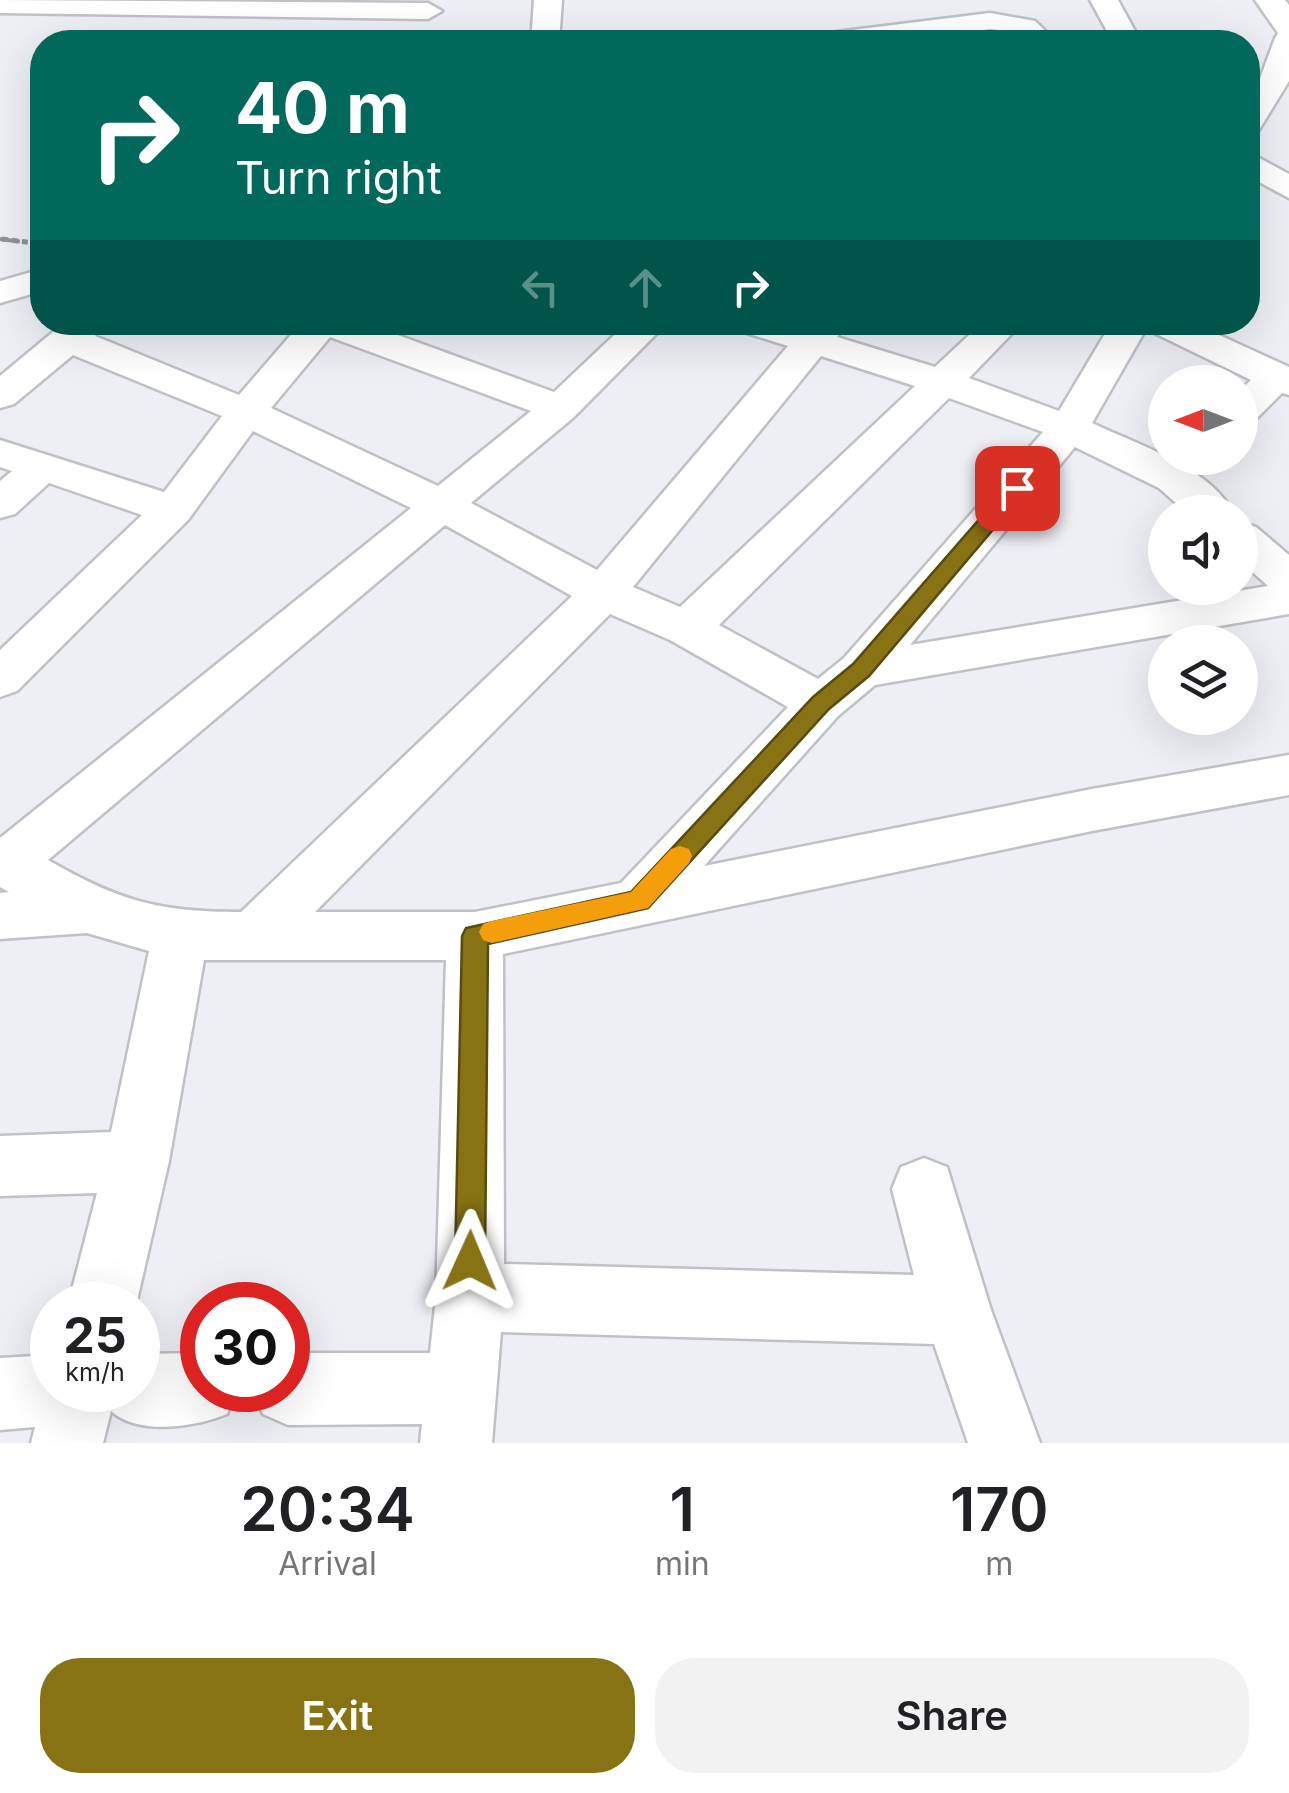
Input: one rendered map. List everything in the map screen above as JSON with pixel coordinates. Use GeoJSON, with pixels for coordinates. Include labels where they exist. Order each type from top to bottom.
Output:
{"type":"FeatureCollection","features":[{"type":"Feature","properties":{"kind":"street"},"geometry":{"type":"LineString","coordinates":[[547,30],[548,0]]}},
{"type":"Feature","properties":{"kind":"street"},"geometry":{"type":"LineString","coordinates":[[1104,0],[1120,30]]}},
{"type":"Feature","properties":{"kind":"street"},"geometry":{"type":"LineString","coordinates":[[1270,0],[1289,26]]}},
{"type":"Feature","properties":{"kind":"street"},"geometry":{"type":"LineString","coordinates":[[0,5],[425,19]]}},
{"type":"Feature","properties":{"kind":"street"},"geometry":{"type":"LineString","coordinates":[[0,19],[219,10]]}},
{"type":"Feature","properties":{"kind":"street"},"geometry":{"type":"LineString","coordinates":[[934,30],[966,22],[1016,22],[1032,30]]}},
{"type":"Feature","properties":{"kind":"street"},"geometry":{"type":"LineString","coordinates":[[1260,104],[1273,84],[1289,38]]}},
{"type":"Feature","properties":{"kind":"street"},"geometry":{"type":"LineString","coordinates":[[1260,170],[1287,187]]}},
{"type":"Feature","properties":{"kind":"street"},"geometry":{"type":"LineString","coordinates":[[1260,194],[1287,187]]}},
{"type":"Feature","properties":{"kind":"street"},"geometry":{"type":"LineString","coordinates":[[0,292],[30,283]]}},
{"type":"Feature","properties":{"kind":"street"},"geometry":{"type":"LineString","coordinates":[[0,396],[75,335]]}},
{"type":"Feature","properties":{"kind":"street"},"geometry":{"type":"LineString","coordinates":[[88,335],[441,505],[604,593],[688,628],[821,703]]}},
{"type":"Feature","properties":{"kind":"street"},"geometry":{"type":"LineString","coordinates":[[0,679],[173,510],[246,412],[313,335]]}},
{"type":"Feature","properties":{"kind":"street"},"geometry":{"type":"LineString","coordinates":[[360,335],[560,408]]}},
{"type":"Feature","properties":{"kind":"street"},"geometry":{"type":"LineString","coordinates":[[2,880],[560,408],[636,335]]}},
{"type":"Feature","properties":{"kind":"street"},"geometry":{"type":"LineString","coordinates":[[254,936],[604,593],[818,335]]}},
{"type":"Feature","properties":{"kind":"street"},"geometry":{"type":"LineString","coordinates":[[831,335],[945,383],[1148,455]]}},
{"type":"Feature","properties":{"kind":"street"},"geometry":{"type":"LineString","coordinates":[[688,628],[992,335]]}},
{"type":"Feature","properties":{"kind":"street"},"geometry":{"type":"LineString","coordinates":[[639,901],[821,703],[861,670],[1070,428],[1123,335]]}},
{"type":"Feature","properties":{"kind":"street"},"geometry":{"type":"LineString","coordinates":[[1188,335],[1283,380],[1258,399]]}},
{"type":"Feature","properties":{"kind":"street"},"geometry":{"type":"LineString","coordinates":[[0,452],[173,510]]}},
{"type":"Feature","properties":{"kind":"street"},"geometry":{"type":"LineString","coordinates":[[0,504],[42,467]]}},
{"type":"Feature","properties":{"kind":"street"},"geometry":{"type":"LineString","coordinates":[[1258,552],[1289,579]]}},
{"type":"Feature","properties":{"kind":"street"},"geometry":{"type":"LineString","coordinates":[[861,670],[1289,598]]}},
{"type":"Feature","properties":{"kind":"street"},"geometry":{"type":"LineString","coordinates":[[2,880],[87,910],[180,936],[475,936],[1092,810],[1289,775]]}},
{"type":"Feature","properties":{"kind":"street"},"geometry":{"type":"LineString","coordinates":[[108,1282],[137,1162],[180,936]]}},
{"type":"Feature","properties":{"kind":"street"},"geometry":{"type":"LineString","coordinates":[[310,1392],[457,1416],[470,1297],[475,936]]}},
{"type":"Feature","properties":{"kind":"street"},"geometry":{"type":"LineString","coordinates":[[0,1166],[137,1162]]}},
{"type":"Feature","properties":{"kind":"street"},"geometry":{"type":"LineString","coordinates":[[924,1190],[957,1310],[1004,1443]]}},
{"type":"Feature","properties":{"kind":"street"},"geometry":{"type":"LineString","coordinates":[[470,1297],[957,1310]]}},
{"type":"Feature","properties":{"kind":"street"},"geometry":{"type":"LineString","coordinates":[[0,1394],[30,1392]]}},
{"type":"Feature","properties":{"kind":"street"},"geometry":{"type":"LineString","coordinates":[[67,1443],[75,1412]]}},
{"type":"Feature","properties":{"kind":"path"},"geometry":{"type":"LineString","coordinates":[[0,238],[30,242]]}},
{"type":"Feature","properties":{"kind":"slow traffic"},"geometry":{"type":"LineString","coordinates":[[492,932],[639,901],[680,856]]}},
{"type":"Feature","properties":{"kind":"route"},"geometry":{"type":"LineString","coordinates":[[470,1261],[475,936],[639,901],[821,703],[861,670],[1017,488]]}}]}
